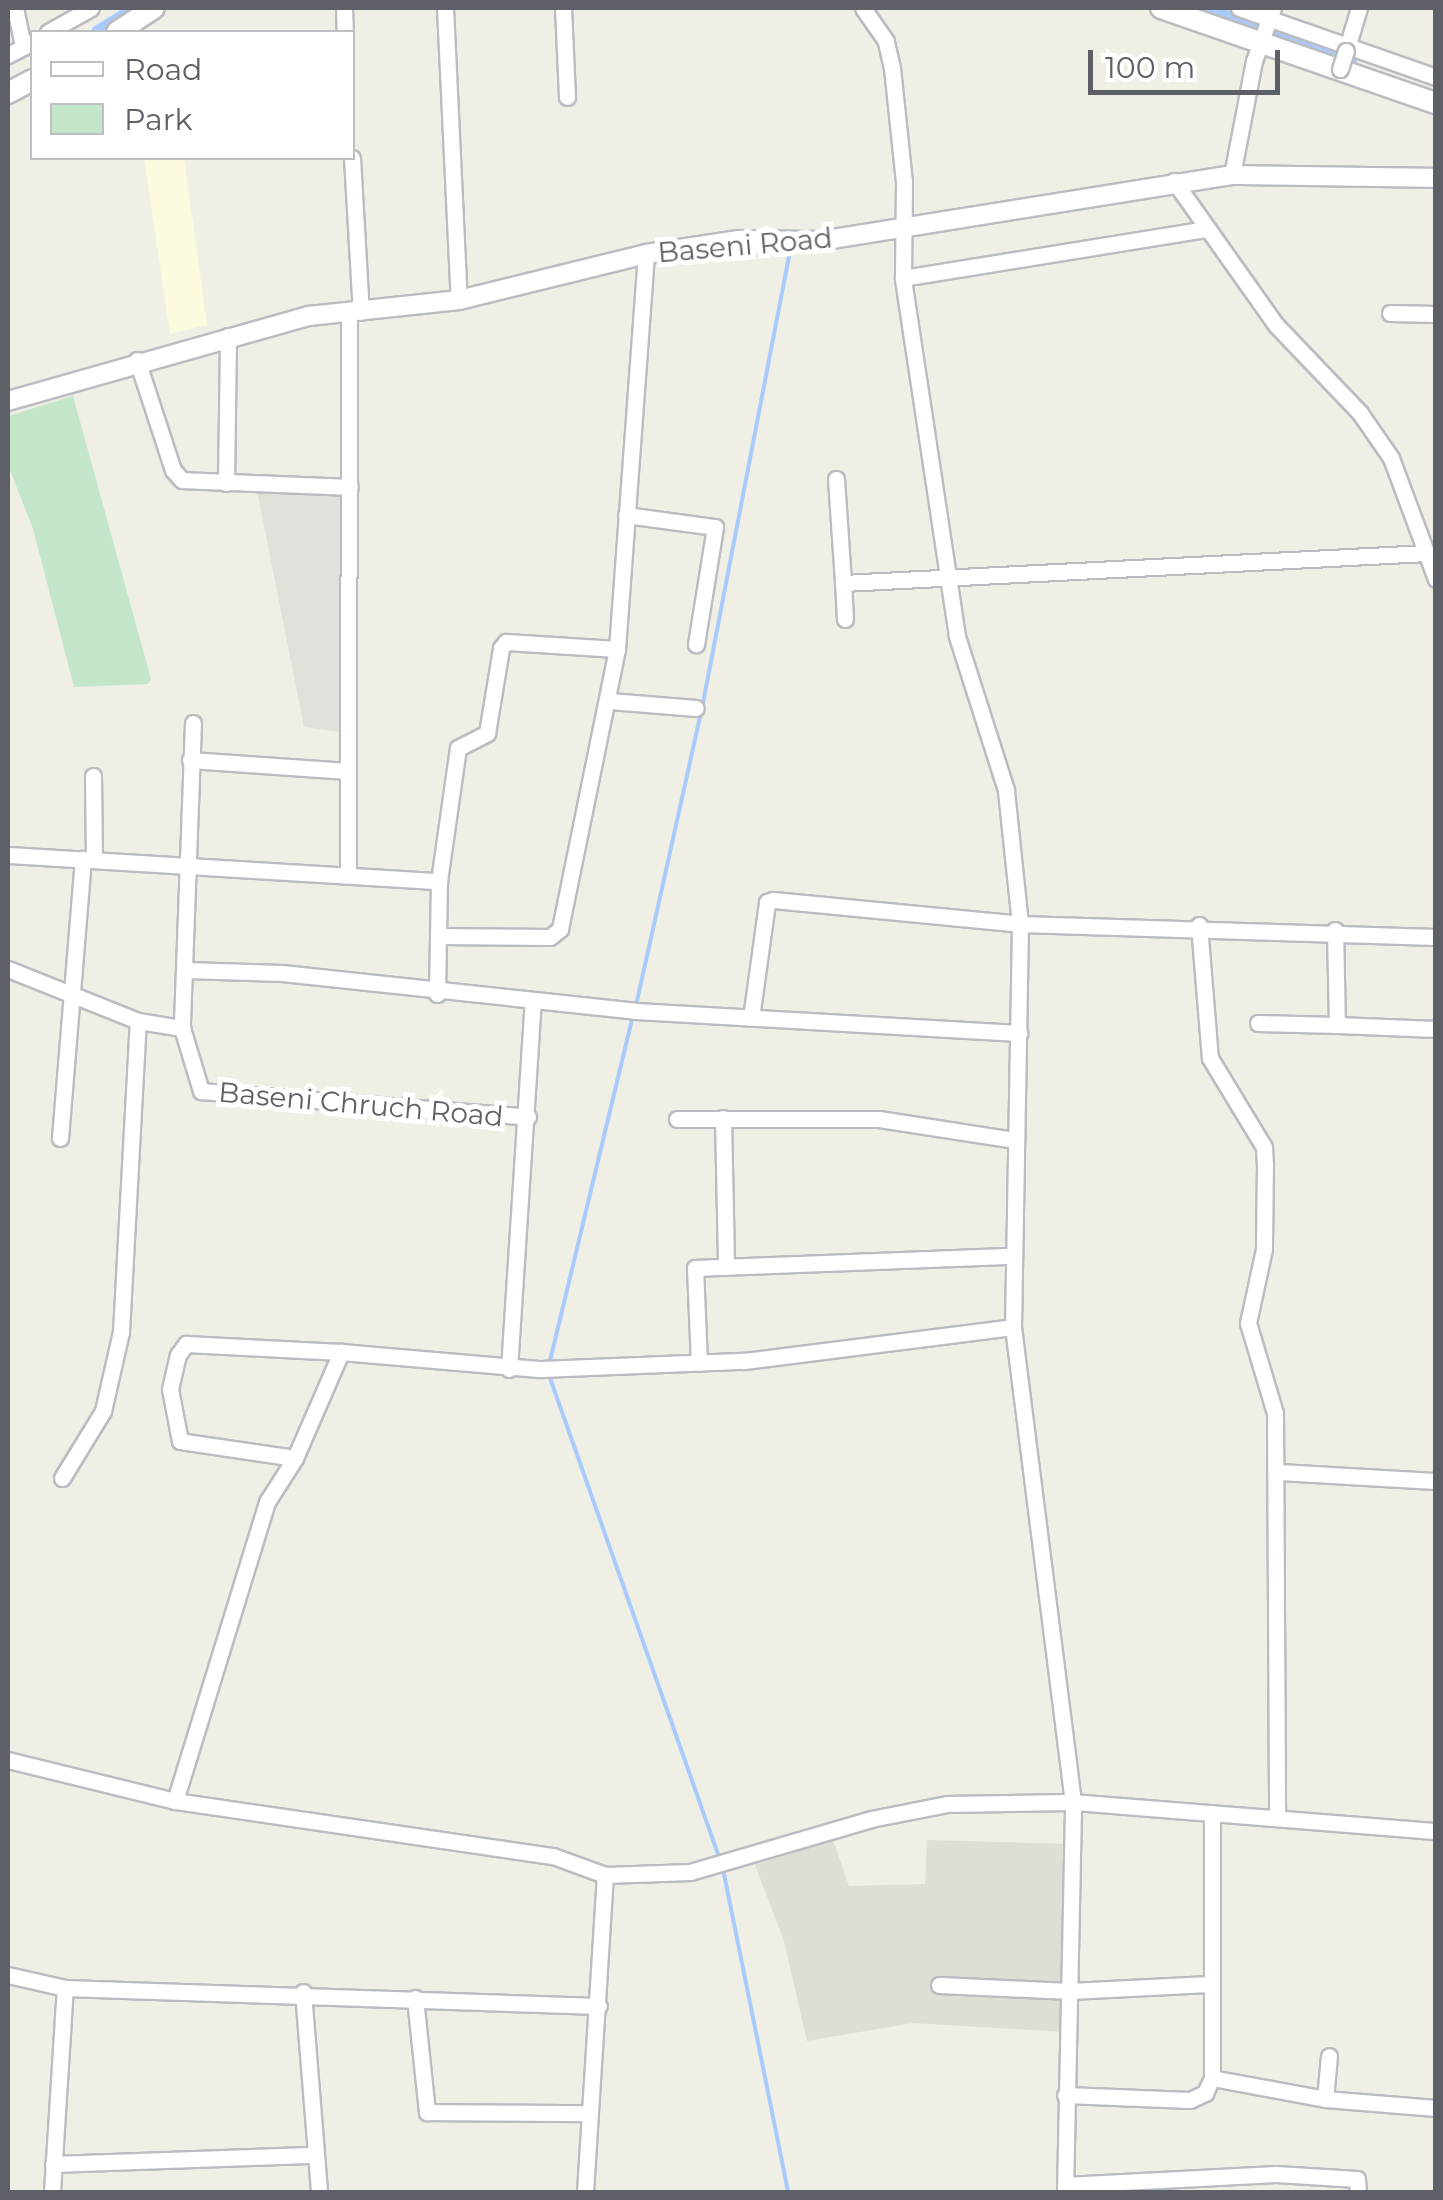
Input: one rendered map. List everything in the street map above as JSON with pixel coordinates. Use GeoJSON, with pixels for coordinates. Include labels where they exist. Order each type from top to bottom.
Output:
{"type":"FeatureCollection","features":[{"type":"Feature","properties":{"kind":"main road"},"geometry":{"type":"LineString","coordinates":[[120,30],[154,8]]}},
{"type":"Feature","properties":{"kind":"main road"},"geometry":{"type":"LineString","coordinates":[[1161,8],[1266,25],[1436,102]]}},
{"type":"Feature","properties":{"kind":"main road"},"geometry":{"type":"LineString","coordinates":[[8,93],[30,81]]}},
{"type":"Feature","properties":{"kind":"street"},"geometry":{"type":"LineString","coordinates":[[8,55],[28,44],[15,8]]}},
{"type":"Feature","properties":{"kind":"street"},"geometry":{"type":"LineString","coordinates":[[52,30],[90,8]]}},
{"type":"Feature","properties":{"kind":"street"},"geometry":{"type":"LineString","coordinates":[[445,8],[459,300]]}},
{"type":"Feature","properties":{"kind":"street"},"geometry":{"type":"LineString","coordinates":[[563,8],[567,97]]}},
{"type":"Feature","properties":{"kind":"street"},"geometry":{"type":"LineString","coordinates":[[863,8],[886,41],[892,68],[904,226],[903,278],[949,579],[972,694],[1006,790],[1020,924],[1013,1327],[1073,1802],[1065,2189],[1276,2174],[1358,2180],[1358,2192]]}},
{"type":"Feature","properties":{"kind":"street"},"geometry":{"type":"LineString","coordinates":[[1232,175],[1266,25],[1239,8]]}},
{"type":"Feature","properties":{"kind":"street"},"geometry":{"type":"LineString","coordinates":[[1360,8],[1343,58],[1436,77]]}},
{"type":"Feature","properties":{"kind":"street"},"geometry":{"type":"LineString","coordinates":[[348,873],[355,312],[352,160]]}},
{"type":"Feature","properties":{"kind":"street","name":"Baseni Road"},"geometry":{"type":"LineString","coordinates":[[8,401],[228,336],[355,312],[459,300],[646,254],[739,240],[820,241],[1232,175],[1436,178]]}},
{"type":"Feature","properties":{"kind":"street"},"geometry":{"type":"LineString","coordinates":[[1174,182],[1276,325],[1360,413],[1391,458],[1436,579]]}},
{"type":"Feature","properties":{"kind":"street"},"geometry":{"type":"LineString","coordinates":[[903,278],[1204,229]]}},
{"type":"Feature","properties":{"kind":"street"},"geometry":{"type":"LineString","coordinates":[[440,936],[550,937],[560,929],[610,700],[617,649],[646,254]]}},
{"type":"Feature","properties":{"kind":"street"},"geometry":{"type":"LineString","coordinates":[[1390,313],[1436,314]]}},
{"type":"Feature","properties":{"kind":"street"},"geometry":{"type":"LineString","coordinates":[[226,483],[228,336]]}},
{"type":"Feature","properties":{"kind":"street"},"geometry":{"type":"LineString","coordinates":[[137,360],[173,470],[192,483],[350,487]]}},
{"type":"Feature","properties":{"kind":"street"},"geometry":{"type":"LineString","coordinates":[[836,479],[844,620]]}},
{"type":"Feature","properties":{"kind":"street"},"geometry":{"type":"LineString","coordinates":[[626,515],[715,528],[696,644]]}},
{"type":"Feature","properties":{"kind":"street"},"geometry":{"type":"LineString","coordinates":[[843,583],[1427,552]]}},
{"type":"Feature","properties":{"kind":"street"},"geometry":{"type":"LineString","coordinates":[[437,994],[440,881],[458,748],[487,733],[501,648],[506,642],[617,649]]}},
{"type":"Feature","properties":{"kind":"street"},"geometry":{"type":"LineString","coordinates":[[610,700],[696,708]]}},
{"type":"Feature","properties":{"kind":"street"},"geometry":{"type":"LineString","coordinates":[[8,970],[138,1020],[182,1028],[192,723]]}},
{"type":"Feature","properties":{"kind":"street"},"geometry":{"type":"LineString","coordinates":[[190,760],[348,771]]}},
{"type":"Feature","properties":{"kind":"street"},"geometry":{"type":"LineString","coordinates":[[60,1138],[88,859],[92,776]]}},
{"type":"Feature","properties":{"kind":"street"},"geometry":{"type":"LineString","coordinates":[[8,855],[440,881]]}},
{"type":"Feature","properties":{"kind":"street"},"geometry":{"type":"LineString","coordinates":[[750,1018],[766,902],[773,900],[1020,924],[1199,925],[1436,937]]}},
{"type":"Feature","properties":{"kind":"street"},"geometry":{"type":"LineString","coordinates":[[1199,925],[1210,1058],[1264,1148],[1264,1248],[1248,1323],[1275,1414],[1277,1818]]}},
{"type":"Feature","properties":{"kind":"street"},"geometry":{"type":"LineString","coordinates":[[1335,930],[1337,1025]]}},
{"type":"Feature","properties":{"kind":"street"},"geometry":{"type":"LineString","coordinates":[[185,970],[300,975],[437,994],[534,1002],[1019,1033]]}},
{"type":"Feature","properties":{"kind":"street","name":"Baseni Chruch Road"},"geometry":{"type":"LineString","coordinates":[[509,1369],[534,1002]]}},
{"type":"Feature","properties":{"kind":"street"},"geometry":{"type":"LineString","coordinates":[[62,1478],[103,1411],[121,1332],[138,1020]]}},
{"type":"Feature","properties":{"kind":"street"},"geometry":{"type":"LineString","coordinates":[[1258,1024],[1436,1029]]}},
{"type":"Feature","properties":{"kind":"street","name":"Baseni Chruch Road"},"geometry":{"type":"LineString","coordinates":[[182,1028],[200,1091],[528,1118]]}},
{"type":"Feature","properties":{"kind":"street"},"geometry":{"type":"LineString","coordinates":[[677,1118],[879,1119],[1015,1140]]}},
{"type":"Feature","properties":{"kind":"street"},"geometry":{"type":"LineString","coordinates":[[723,1118],[726,1267]]}},
{"type":"Feature","properties":{"kind":"street"},"geometry":{"type":"LineString","coordinates":[[698,1362],[695,1268],[1012,1256]]}},
{"type":"Feature","properties":{"kind":"street"},"geometry":{"type":"LineString","coordinates":[[295,1458],[180,1441],[170,1388],[178,1355],[186,1344],[340,1352],[509,1369],[698,1362],[1013,1327]]}},
{"type":"Feature","properties":{"kind":"street"},"geometry":{"type":"LineString","coordinates":[[175,1801],[268,1502],[295,1458],[340,1352]]}},
{"type":"Feature","properties":{"kind":"street"},"geometry":{"type":"LineString","coordinates":[[1278,1472],[1436,1481]]}},
{"type":"Feature","properties":{"kind":"street"},"geometry":{"type":"LineString","coordinates":[[8,1760],[175,1801],[537,1854],[605,1876],[690,1872],[872,1819],[947,1804],[1073,1802],[1436,1831]]}},
{"type":"Feature","properties":{"kind":"street"},"geometry":{"type":"LineString","coordinates":[[1065,2095],[1190,2100],[1206,2094],[1212,2078],[1212,1813]]}},
{"type":"Feature","properties":{"kind":"street"},"geometry":{"type":"LineString","coordinates":[[585,2192],[605,1876]]}},
{"type":"Feature","properties":{"kind":"street"},"geometry":{"type":"LineString","coordinates":[[8,1975],[66,1988],[303,1992],[599,2006]]}},
{"type":"Feature","properties":{"kind":"street"},"geometry":{"type":"LineString","coordinates":[[940,1985],[1070,1991],[1210,1984]]}},
{"type":"Feature","properties":{"kind":"street"},"geometry":{"type":"LineString","coordinates":[[52,2192],[66,1988]]}},
{"type":"Feature","properties":{"kind":"street"},"geometry":{"type":"LineString","coordinates":[[303,1992],[318,2192]]}},
{"type":"Feature","properties":{"kind":"street"},"geometry":{"type":"LineString","coordinates":[[415,1998],[427,2112],[590,2113]]}},
{"type":"Feature","properties":{"kind":"street"},"geometry":{"type":"LineString","coordinates":[[1325,2099],[1330,2056]]}},
{"type":"Feature","properties":{"kind":"street"},"geometry":{"type":"LineString","coordinates":[[1212,2078],[1325,2099],[1436,2108]]}},
{"type":"Feature","properties":{"kind":"street"},"geometry":{"type":"LineString","coordinates":[[53,2164],[315,2155]]}},
{"type":"Feature","properties":{"kind":"shaded area"},"geometry":{"type":"Polygon","coordinates":[[[144,160],[184,160],[207,325],[170,334],[144,160]]]}},
{"type":"Feature","properties":{"kind":"shaded area"},"geometry":{"type":"Polygon","coordinates":[[[344,488],[348,733],[304,727],[257,490],[344,488]]]}},
{"type":"Feature","properties":{"kind":"shaded area"},"geometry":{"type":"Polygon","coordinates":[[[833,1840],[849,1886],[925,1884],[927,1840],[1068,1844],[1065,2032],[913,2023],[807,2041],[784,1941],[755,1865],[833,1840]]]}},
{"type":"Feature","properties":{"kind":"green space"},"geometry":{"type":"Polygon","coordinates":[[[73,396],[151,679],[148,684],[74,687],[33,529],[8,465],[8,416],[73,396]]]}},
{"type":"Feature","properties":{"kind":"waterway"},"geometry":{"type":"LineString","coordinates":[[1202,8],[1350,63]]}},
{"type":"Feature","properties":{"kind":"waterway"},"geometry":{"type":"LineString","coordinates":[[101,30],[126,15]]}},
{"type":"Feature","properties":{"kind":"waterway"},"geometry":{"type":"LineString","coordinates":[[637,1001],[702,708],[789,256]]}},
{"type":"Feature","properties":{"kind":"waterway"},"geometry":{"type":"LineString","coordinates":[[549,1365],[633,1016]]}},
{"type":"Feature","properties":{"kind":"waterway"},"geometry":{"type":"LineString","coordinates":[[550,1378],[719,1857]]}},
{"type":"Feature","properties":{"kind":"waterway"},"geometry":{"type":"LineString","coordinates":[[723,1869],[788,2192]]}}]}
